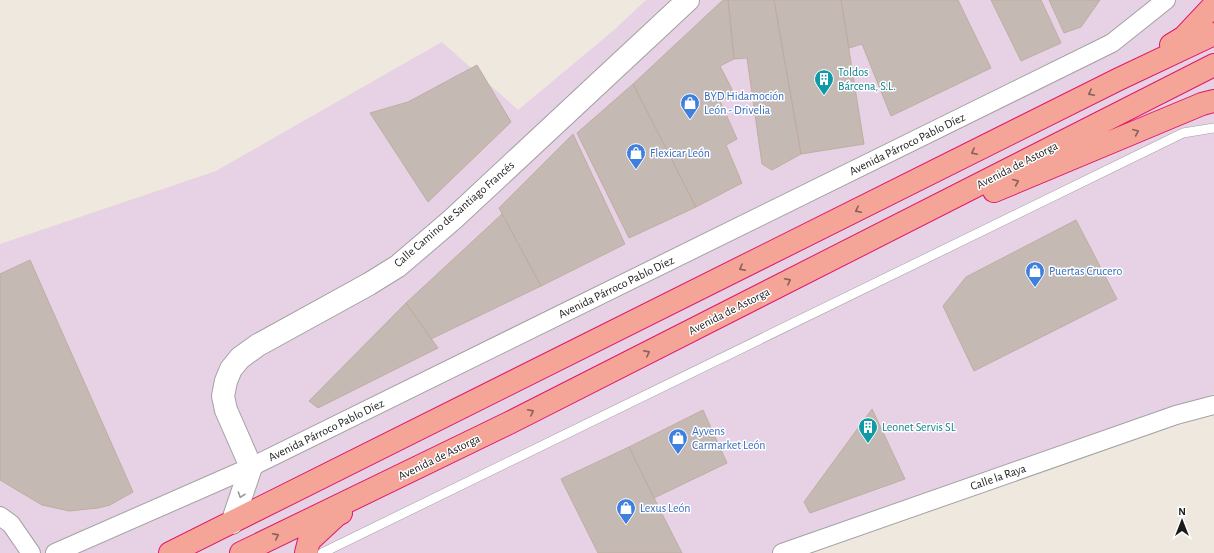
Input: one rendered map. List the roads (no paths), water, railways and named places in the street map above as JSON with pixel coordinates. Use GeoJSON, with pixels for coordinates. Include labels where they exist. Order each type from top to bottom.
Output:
{"type":"FeatureCollection","features":[{"type":"Feature","properties":{"kind":"highway"},"geometry":{"type":"LineString","coordinates":[[1119,79],[1184,37],[1214,6]]}},
{"type":"Feature","properties":{"kind":"highway"},"geometry":{"type":"LineString","coordinates":[[170,553],[1119,79],[1214,34]]}},
{"type":"Feature","properties":{"kind":"highway","name":"Avenida de Astorga"},"geometry":{"type":"LineString","coordinates":[[241,553],[509,423],[1214,65]]}},
{"type":"Feature","properties":{"kind":"highway"},"geometry":{"type":"LineString","coordinates":[[825,262],[1202,104],[1214,101]]}},
{"type":"Feature","properties":{"kind":"highway"},"geometry":{"type":"LineString","coordinates":[[306,553],[309,541],[337,515],[509,423]]}},
{"type":"Feature","properties":{"kind":"street","name":"Calle Camino de Santiago Francés"},"geometry":{"type":"LineString","coordinates":[[251,467],[226,410],[223,396],[231,369],[240,358],[258,345],[369,284],[398,266],[453,219],[688,0]]}},
{"type":"Feature","properties":{"kind":"street","name":"Avenida Párroco Pablo Díez"},"geometry":{"type":"LineString","coordinates":[[55,553],[251,467],[1112,43],[1166,0]]}},
{"type":"Feature","properties":{"kind":"street","name":"Calle la Raya"},"geometry":{"type":"LineString","coordinates":[[782,553],[1176,415],[1214,406]]}},
{"type":"Feature","properties":{"kind":"street"},"geometry":{"type":"LineString","coordinates":[[232,523],[251,467]]}},
{"type":"Feature","properties":{"kind":"street"},"geometry":{"type":"LineString","coordinates":[[0,516],[11,524],[31,553]]}},
{"type":"Feature","properties":{"kind":"lane"},"geometry":{"type":"LineString","coordinates":[[322,553],[1183,133],[1214,128]]}},
{"type":"Feature","properties":{"kind":"place","name":"Toldos Bárcena, S.L."},"geometry":{"type":"Point","coordinates":[824,96]}},
{"type":"Feature","properties":{"kind":"place","name":"BYD Hidamoción León - Drivelia"},"geometry":{"type":"Point","coordinates":[690,120]}},
{"type":"Feature","properties":{"kind":"place","name":"Flexicar León"},"geometry":{"type":"Point","coordinates":[636,170]}},
{"type":"Feature","properties":{"kind":"place","name":"Puertas Crucero"},"geometry":{"type":"Point","coordinates":[1035,288]}},
{"type":"Feature","properties":{"kind":"place","name":"Leonet Servis SL"},"geometry":{"type":"Point","coordinates":[868,444]}},
{"type":"Feature","properties":{"kind":"place","name":"Ayvens Carmarket León"},"geometry":{"type":"Point","coordinates":[678,455]}},
{"type":"Feature","properties":{"kind":"place","name":"Lexus León"},"geometry":{"type":"Point","coordinates":[626,525]}}]}
